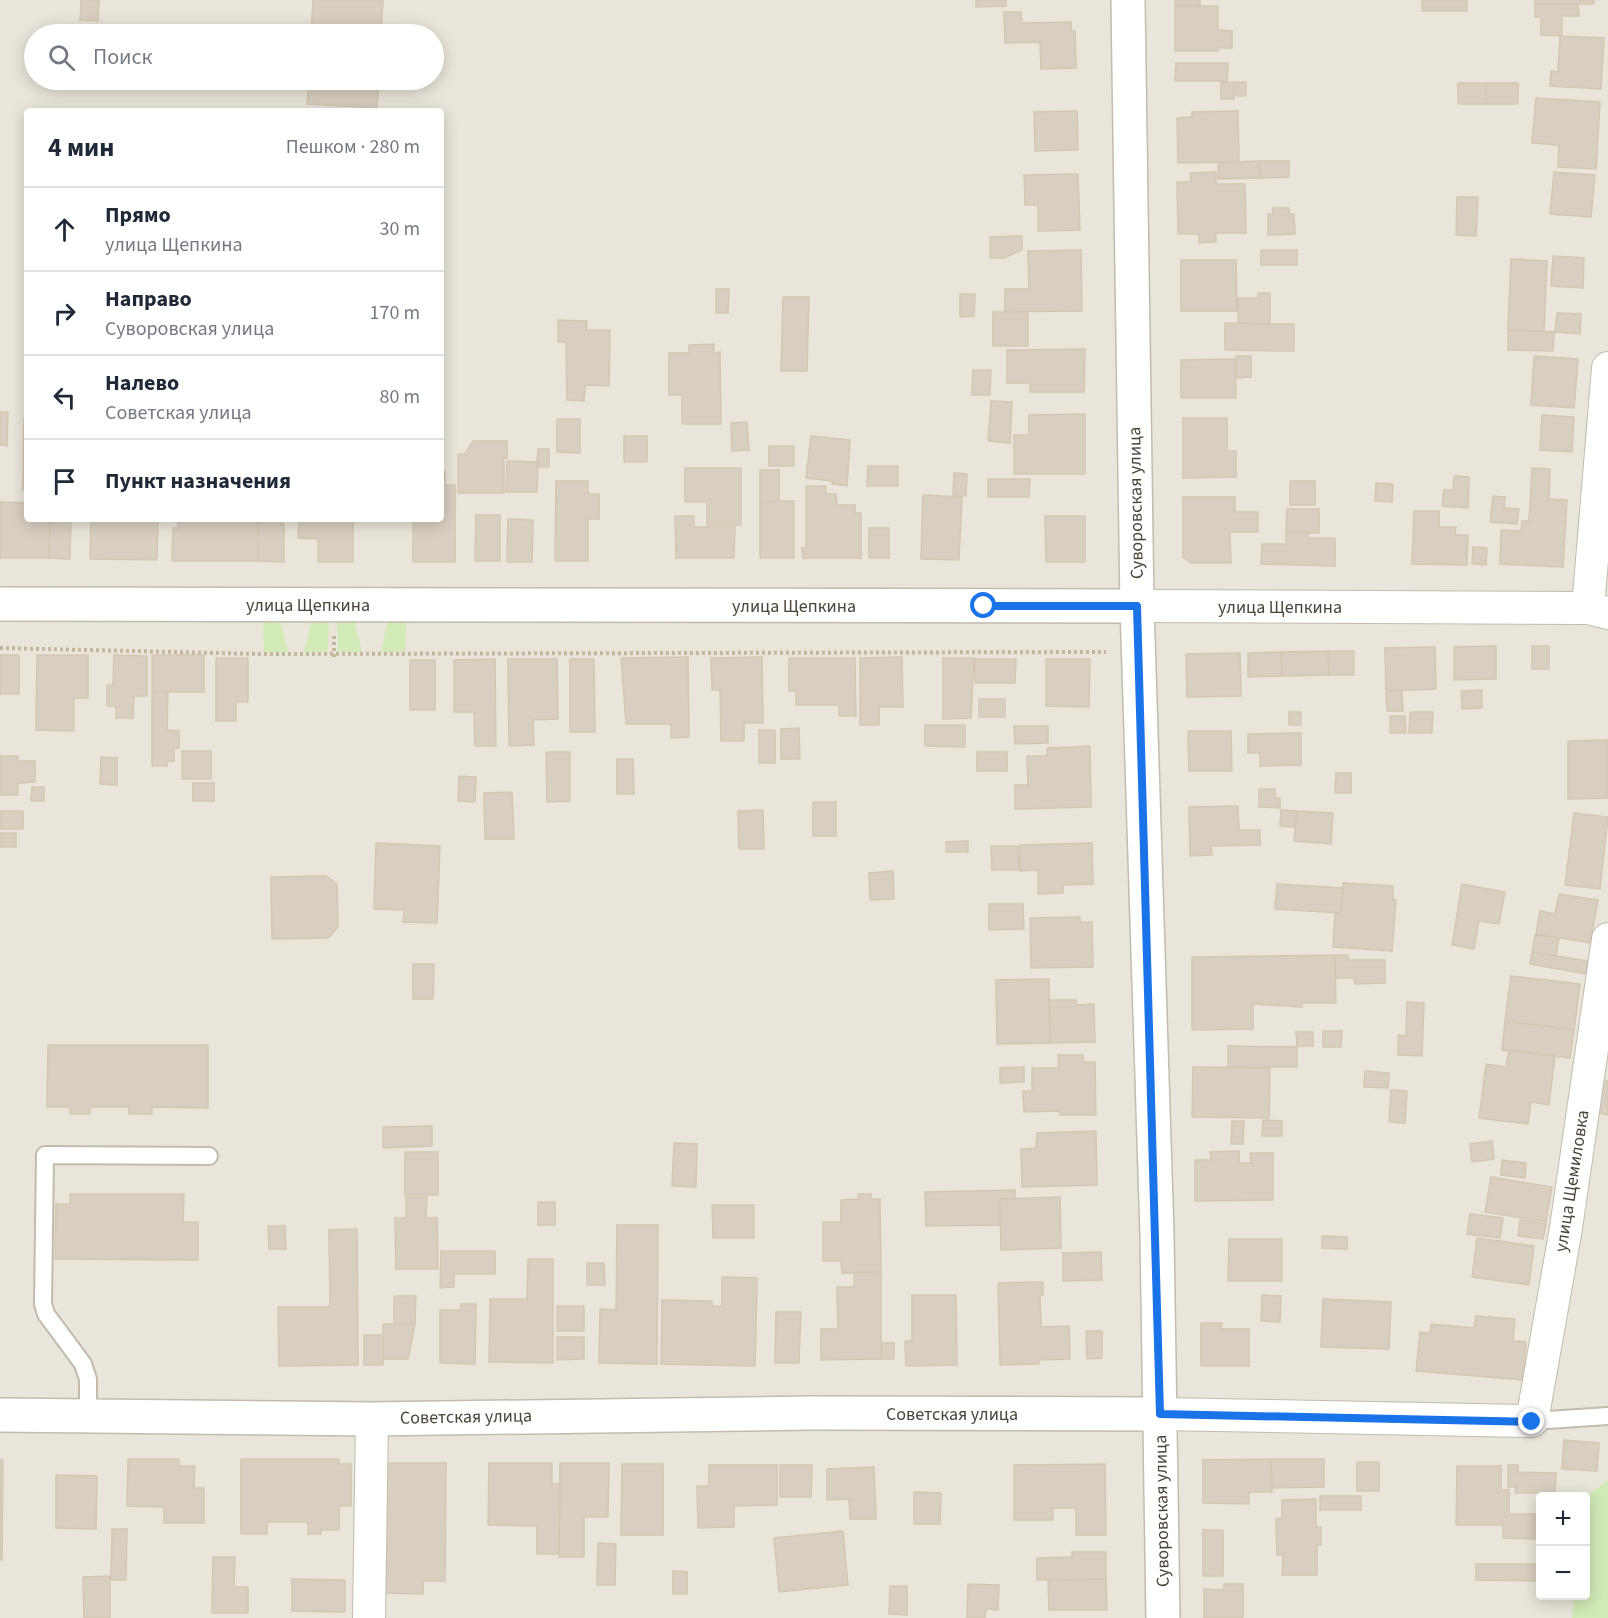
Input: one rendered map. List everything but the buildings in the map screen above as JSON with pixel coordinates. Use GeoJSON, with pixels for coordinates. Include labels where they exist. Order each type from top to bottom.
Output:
{"type":"FeatureCollection","features":[{"type":"Feature","properties":{"kind":"street","name":"Суворовская улица"},"geometry":{"type":"LineString","coordinates":[[1128,0],[1137,606],[1160,1414],[1163,1618]]}},
{"type":"Feature","properties":{"kind":"street"},"geometry":{"type":"LineString","coordinates":[[1598,610],[1608,368]]}},
{"type":"Feature","properties":{"kind":"street","name":"улица Щепкина"},"geometry":{"type":"LineString","coordinates":[[0,604],[1137,606],[1598,610]]}},
{"type":"Feature","properties":{"kind":"street","name":"улица Щемиловка"},"geometry":{"type":"LineString","coordinates":[[1532,1422],[1566,1228],[1608,939]]}},
{"type":"Feature","properties":{"kind":"street","name":"Советская улица"},"geometry":{"type":"LineString","coordinates":[[0,1415],[372,1419],[811,1413],[1160,1414],[1532,1422]]}},
{"type":"Feature","properties":{"kind":"street"},"geometry":{"type":"LineString","coordinates":[[369,1618],[372,1419]]}},
{"type":"Feature","properties":{"kind":"lane"},"geometry":{"type":"LineString","coordinates":[[88,1416],[88,1379],[83,1364],[46,1314],[43,1304],[45,1155],[209,1156]]}},
{"type":"Feature","properties":{"kind":"lane"},"geometry":{"type":"LineString","coordinates":[[1532,1422],[1608,1416]]}},
{"type":"Feature","properties":{"kind":"path"},"geometry":{"type":"LineString","coordinates":[[0,648],[261,654],[1138,652]]}},
{"type":"Feature","properties":{"kind":"shaded area"},"geometry":{"type":"Polygon","coordinates":[[[0,0],[1608,0],[1608,1618],[0,1618],[0,0]]]}},
{"type":"Feature","properties":{"kind":"green space"},"geometry":{"type":"Polygon","coordinates":[[[312,617],[329,618],[328,651],[304,652],[312,617]]]}},
{"type":"Feature","properties":{"kind":"green space"},"geometry":{"type":"Polygon","coordinates":[[[337,617],[354,618],[362,652],[338,651],[337,617]]]}},
{"type":"Feature","properties":{"kind":"green space"},"geometry":{"type":"Polygon","coordinates":[[[389,617],[406,618],[405,651],[381,652],[389,617]]]}},
{"type":"Feature","properties":{"kind":"green space"},"geometry":{"type":"Polygon","coordinates":[[[263,618],[280,618],[288,652],[264,652],[263,618]]]}},
{"type":"Feature","properties":{"kind":"green space"},"geometry":{"type":"Polygon","coordinates":[[[1608,1480],[1608,1618],[1572,1618],[1574,1600],[1590,1600],[1590,1494],[1608,1480]]]}},
{"type":"Feature","properties":{"kind":"route"},"geometry":{"type":"LineString","coordinates":[[984,606],[1137,606],[1157,1234],[1160,1414],[1532,1422]]}}]}
